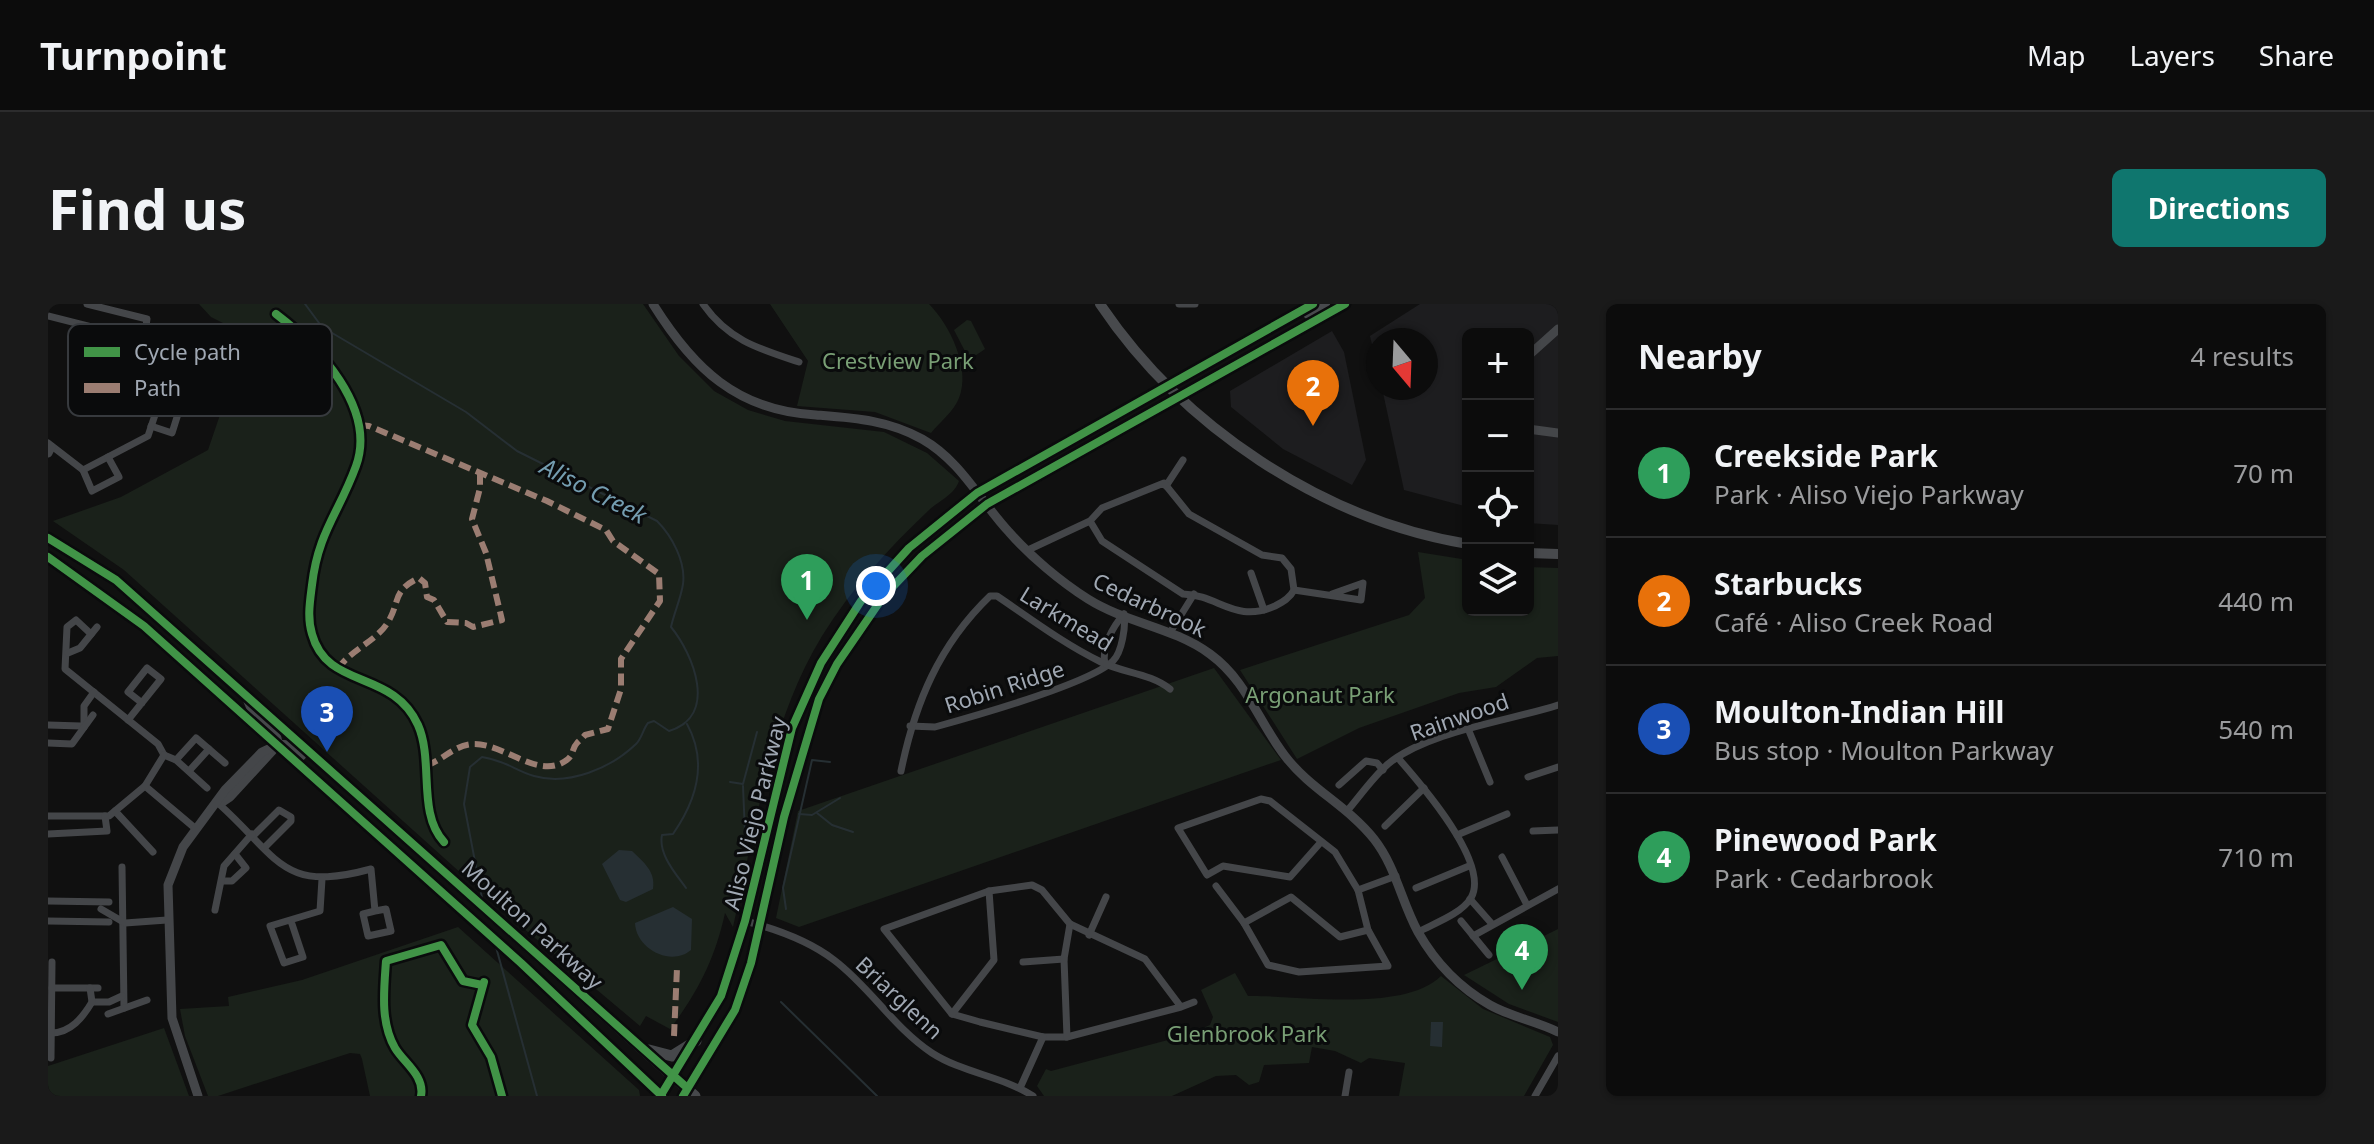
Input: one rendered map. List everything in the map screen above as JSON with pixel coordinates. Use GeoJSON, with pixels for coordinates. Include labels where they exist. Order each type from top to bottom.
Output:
{"type":"FeatureCollection","features":[{"type":"Feature","properties":{"kind":"main road"},"geometry":{"type":"LineString","coordinates":[[1100,304],[1117,330],[1215,430],[1332,501],[1390,525],[1462,543]]}},
{"type":"Feature","properties":{"kind":"main road","name":"Aliso Viejo Parkway"},"geometry":{"type":"LineString","coordinates":[[661,1096],[721,996],[745,921],[792,728],[821,663],[854,611],[882,576],[939,521],[977,493],[1297,308],[1313,304]]}},
{"type":"Feature","properties":{"kind":"main road"},"geometry":{"type":"LineString","coordinates":[[1283,338],[1287,326],[1325,304]]}},
{"type":"Feature","properties":{"kind":"main road","name":"Aliso Viejo Parkway"},"geometry":{"type":"LineString","coordinates":[[689,1094],[735,1010],[762,925],[800,756],[819,699],[837,664],[883,597],[922,556],[987,504],[1345,304]]}},
{"type":"Feature","properties":{"kind":"main road","name":"Moulton Parkway"},"geometry":{"type":"LineString","coordinates":[[48,538],[116,580],[644,1048],[689,1094]]}},
{"type":"Feature","properties":{"kind":"main road"},"geometry":{"type":"LineString","coordinates":[[1534,553],[1558,554]]}},
{"type":"Feature","properties":{"kind":"main road","name":"Moulton Parkway"},"geometry":{"type":"LineString","coordinates":[[48,557],[144,626],[521,963],[661,1096]]}},
{"type":"Feature","properties":{"kind":"main road"},"geometry":{"type":"LineString","coordinates":[[248,697],[256,716],[273,730],[277,745],[290,746],[328,779],[344,785]]}},
{"type":"Feature","properties":{"kind":"main road"},"geometry":{"type":"LineString","coordinates":[[644,1048],[672,1056],[696,1041]]}},
{"type":"Feature","properties":{"kind":"street"},"geometry":{"type":"LineString","coordinates":[[87,304],[147,319],[146,324]]}},
{"type":"Feature","properties":{"kind":"street","name":"Cedarbrook"},"geometry":{"type":"LineString","coordinates":[[653,304],[697,365],[719,383],[749,400],[789,413],[853,417],[902,429],[944,454],[1028,550],[1089,600],[1171,631],[1212,655],[1246,690],[1290,763],[1307,781],[1347,811],[1375,840],[1396,876],[1418,932],[1444,968],[1490,1005],[1558,1032]]}},
{"type":"Feature","properties":{"kind":"street"},"geometry":{"type":"LineString","coordinates":[[704,304],[723,328],[745,344],[799,362]]}},
{"type":"Feature","properties":{"kind":"street"},"geometry":{"type":"LineString","coordinates":[[1179,304],[1195,304]]}},
{"type":"Feature","properties":{"kind":"street"},"geometry":{"type":"LineString","coordinates":[[48,316],[80,324]]}},
{"type":"Feature","properties":{"kind":"street"},"geometry":{"type":"LineString","coordinates":[[1534,351],[1558,329]]}},
{"type":"Feature","properties":{"kind":"street"},"geometry":{"type":"LineString","coordinates":[[83,470],[148,436],[154,416]]}},
{"type":"Feature","properties":{"kind":"street"},"geometry":{"type":"LineString","coordinates":[[151,426],[172,433],[178,416]]}},
{"type":"Feature","properties":{"kind":"street"},"geometry":{"type":"LineString","coordinates":[[1534,430],[1558,433]]}},
{"type":"Feature","properties":{"kind":"street"},"geometry":{"type":"LineString","coordinates":[[49,452],[83,470],[92,491],[119,477],[108,457]]}},
{"type":"Feature","properties":{"kind":"street"},"geometry":{"type":"LineString","coordinates":[[1028,550],[1090,521],[1102,508],[1165,485],[1183,460]]}},
{"type":"Feature","properties":{"kind":"street"},"geometry":{"type":"LineString","coordinates":[[1165,485],[1189,514],[1262,555],[1282,558],[1291,569],[1294,590]]}},
{"type":"Feature","properties":{"kind":"street"},"geometry":{"type":"LineString","coordinates":[[1090,521],[1102,541],[1175,590],[1194,594],[1244,614],[1282,603],[1294,590]]}},
{"type":"Feature","properties":{"kind":"street"},"geometry":{"type":"LineString","coordinates":[[1251,573],[1264,610]]}},
{"type":"Feature","properties":{"kind":"street"},"geometry":{"type":"LineString","coordinates":[[1294,590],[1332,594]]}},
{"type":"Feature","properties":{"kind":"street"},"geometry":{"type":"LineString","coordinates":[[1171,631],[1194,594]]}},
{"type":"Feature","properties":{"kind":"street","name":"Larkmead"},"geometry":{"type":"LineString","coordinates":[[910,726],[945,647],[990,596],[997,596],[1066,644],[1105,664],[1160,681],[1170,689]]}},
{"type":"Feature","properties":{"kind":"street"},"geometry":{"type":"LineString","coordinates":[[1105,664],[1115,624],[1124,614]]}},
{"type":"Feature","properties":{"kind":"street"},"geometry":{"type":"LineString","coordinates":[[1107,647],[1117,651],[1126,626],[1124,614]]}},
{"type":"Feature","properties":{"kind":"street"},"geometry":{"type":"LineString","coordinates":[[68,653],[80,648],[94,631],[76,620],[67,627],[65,669],[207,788]]}},
{"type":"Feature","properties":{"kind":"street","name":"Robin Ridge"},"geometry":{"type":"LineString","coordinates":[[910,726],[935,727],[1083,679],[1114,661],[1117,651]]}},
{"type":"Feature","properties":{"kind":"street"},"geometry":{"type":"LineString","coordinates":[[128,720],[142,703],[161,679],[147,668],[128,692],[142,703]]}},
{"type":"Feature","properties":{"kind":"street"},"geometry":{"type":"LineString","coordinates":[[83,727],[84,706],[94,692]]}},
{"type":"Feature","properties":{"kind":"street","name":"Rainwood"},"geometry":{"type":"LineString","coordinates":[[1347,811],[1383,770],[1422,745],[1506,716],[1558,705]]}},
{"type":"Feature","properties":{"kind":"street"},"geometry":{"type":"LineString","coordinates":[[48,743],[72,744],[93,715]]}},
{"type":"Feature","properties":{"kind":"street"},"geometry":{"type":"LineString","coordinates":[[48,725],[83,727]]}},
{"type":"Feature","properties":{"kind":"street"},"geometry":{"type":"LineString","coordinates":[[901,771],[910,726]]}},
{"type":"Feature","properties":{"kind":"street"},"geometry":{"type":"LineString","coordinates":[[1469,731],[1490,782]]}},
{"type":"Feature","properties":{"kind":"street"},"geometry":{"type":"LineString","coordinates":[[176,760],[196,738],[225,763]]}},
{"type":"Feature","properties":{"kind":"street"},"geometry":{"type":"LineString","coordinates":[[198,1096],[172,1018],[168,885],[173,866],[196,829],[219,804],[225,790],[262,752],[277,745]]}},
{"type":"Feature","properties":{"kind":"street"},"geometry":{"type":"LineString","coordinates":[[189,771],[209,749]]}},
{"type":"Feature","properties":{"kind":"street"},"geometry":{"type":"LineString","coordinates":[[105,816],[107,831],[50,834],[50,816],[105,816],[115,811],[145,786],[164,755]]}},
{"type":"Feature","properties":{"kind":"street"},"geometry":{"type":"LineString","coordinates":[[1398,758],[1448,816],[1474,883],[1470,899],[1456,912],[1418,932]]}},
{"type":"Feature","properties":{"kind":"street"},"geometry":{"type":"LineString","coordinates":[[1339,785],[1366,761],[1377,763],[1383,770]]}},
{"type":"Feature","properties":{"kind":"street"},"geometry":{"type":"LineString","coordinates":[[1528,777],[1558,767]]}},
{"type":"Feature","properties":{"kind":"street"},"geometry":{"type":"LineString","coordinates":[[145,786],[196,829]]}},
{"type":"Feature","properties":{"kind":"street"},"geometry":{"type":"LineString","coordinates":[[1385,826],[1424,788]]}},
{"type":"Feature","properties":{"kind":"street"},"geometry":{"type":"LineString","coordinates":[[1216,886],[1244,923],[1268,965],[1299,972],[1388,966],[1368,930],[1358,890],[1335,852],[1266,799],[1178,828],[1207,875],[1223,866],[1290,877],[1321,842]]}},
{"type":"Feature","properties":{"kind":"street"},"geometry":{"type":"LineString","coordinates":[[219,804],[298,876],[322,879],[371,869],[375,911]]}},
{"type":"Feature","properties":{"kind":"street"},"geometry":{"type":"LineString","coordinates":[[215,910],[216,891],[222,881],[224,866],[279,810],[291,817],[291,821],[265,847]]}},
{"type":"Feature","properties":{"kind":"street"},"geometry":{"type":"LineString","coordinates":[[115,811],[153,852]]}},
{"type":"Feature","properties":{"kind":"street"},"geometry":{"type":"LineString","coordinates":[[1457,835],[1507,814]]}},
{"type":"Feature","properties":{"kind":"street"},"geometry":{"type":"LineString","coordinates":[[1533,831],[1558,830]]}},
{"type":"Feature","properties":{"kind":"street"},"geometry":{"type":"LineString","coordinates":[[222,881],[232,881],[246,868],[235,854]]}},
{"type":"Feature","properties":{"kind":"street"},"geometry":{"type":"LineString","coordinates":[[1502,857],[1527,905]]}},
{"type":"Feature","properties":{"kind":"street"},"geometry":{"type":"LineString","coordinates":[[1416,888],[1469,866]]}},
{"type":"Feature","properties":{"kind":"street"},"geometry":{"type":"LineString","coordinates":[[122,867],[124,1008]]}},
{"type":"Feature","properties":{"kind":"street"},"geometry":{"type":"LineString","coordinates":[[1358,890],[1396,876]]}},
{"type":"Feature","properties":{"kind":"street"},"geometry":{"type":"LineString","coordinates":[[291,921],[303,957],[284,963],[270,926],[320,911],[322,879]]}},
{"type":"Feature","properties":{"kind":"street"},"geometry":{"type":"LineString","coordinates":[[1181,1007],[1145,959],[1070,924],[1037,887],[989,891],[884,929],[952,1014],[1043,1037],[1067,1037],[1181,1007],[1194,1002]]}},
{"type":"Feature","properties":{"kind":"street"},"geometry":{"type":"LineString","coordinates":[[1473,936],[1558,889]]}},
{"type":"Feature","properties":{"kind":"street"},"geometry":{"type":"LineString","coordinates":[[952,1014],[994,960],[989,891]]}},
{"type":"Feature","properties":{"kind":"street"},"geometry":{"type":"LineString","coordinates":[[1089,935],[1106,897]]}},
{"type":"Feature","properties":{"kind":"street"},"geometry":{"type":"LineString","coordinates":[[1244,923],[1284,898],[1291,897],[1340,937],[1368,930]]}},
{"type":"Feature","properties":{"kind":"street"},"geometry":{"type":"LineString","coordinates":[[1470,899],[1492,924]]}},
{"type":"Feature","properties":{"kind":"street"},"geometry":{"type":"LineString","coordinates":[[109,922],[50,921],[50,901],[104,904],[125,923],[167,920]]}},
{"type":"Feature","properties":{"kind":"street"},"geometry":{"type":"LineString","coordinates":[[98,922],[104,904]]}},
{"type":"Feature","properties":{"kind":"street"},"geometry":{"type":"LineString","coordinates":[[386,909],[391,931],[368,936],[363,914],[375,911],[386,909]]}},
{"type":"Feature","properties":{"kind":"street","name":"Briarglenn"},"geometry":{"type":"LineString","coordinates":[[745,921],[794,936],[835,960],[915,1041],[944,1061],[1020,1088],[1033,1096]]}},
{"type":"Feature","properties":{"kind":"street"},"geometry":{"type":"LineString","coordinates":[[1461,921],[1489,955]]}},
{"type":"Feature","properties":{"kind":"street"},"geometry":{"type":"LineString","coordinates":[[1067,1037],[1064,959],[1070,924]]}},
{"type":"Feature","properties":{"kind":"street"},"geometry":{"type":"LineString","coordinates":[[1023,962],[1064,959]]}},
{"type":"Feature","properties":{"kind":"street"},"geometry":{"type":"LineString","coordinates":[[51,1058],[52,962]]}},
{"type":"Feature","properties":{"kind":"street"},"geometry":{"type":"LineString","coordinates":[[51,1033],[58,1033],[80,1021],[92,1002],[94,988],[52,988]]}},
{"type":"Feature","properties":{"kind":"street"},"geometry":{"type":"LineString","coordinates":[[92,1002],[109,1002],[122,996]]}},
{"type":"Feature","properties":{"kind":"street"},"geometry":{"type":"LineString","coordinates":[[108,1014],[147,1000]]}},
{"type":"Feature","properties":{"kind":"street"},"geometry":{"type":"LineString","coordinates":[[1020,1088],[1043,1037]]}},
{"type":"Feature","properties":{"kind":"street"},"geometry":{"type":"LineString","coordinates":[[1535,1096],[1558,1056]]}},
{"type":"Feature","properties":{"kind":"street"},"geometry":{"type":"LineString","coordinates":[[1345,1096],[1349,1072]]}},
{"type":"Feature","properties":{"kind":"shaded area"},"geometry":{"type":"Polygon","coordinates":[[[1420,304],[1558,304],[1558,525],[1534,523],[1534,328],[1462,328],[1462,505],[1404,490],[1385,400],[1438,400],[1438,328],[1382,328],[1420,304]]]}},
{"type":"Feature","properties":{"kind":"shaded area"},"geometry":{"type":"Polygon","coordinates":[[[1332,331],[1344,352],[1366,460],[1352,485],[1283,449],[1231,407],[1230,391],[1332,331]]]}},
{"type":"Feature","properties":{"kind":"shaded area"},"geometry":{"type":"Polygon","coordinates":[[[619,850],[632,851],[653,877],[653,889],[626,902],[620,900],[602,864],[619,850]]]}},
{"type":"Feature","properties":{"kind":"shaded area"},"geometry":{"type":"Polygon","coordinates":[[[673,907],[692,919],[691,950],[674,957],[656,953],[641,941],[635,923],[673,907]]]}},
{"type":"Feature","properties":{"kind":"shaded area"},"geometry":{"type":"Polygon","coordinates":[[[1431,1022],[1443,1022],[1442,1047],[1430,1046],[1431,1022]]]}},
{"type":"Feature","properties":{"kind":"green space"},"geometry":{"type":"Polygon","coordinates":[[[199,304],[643,304],[679,356],[714,391],[748,410],[785,421],[884,432],[927,453],[959,481],[954,490],[914,524],[858,585],[822,636],[804,670],[776,741],[733,927],[725,913],[704,974],[670,1029],[646,1016],[640,1026],[503,911],[124,570],[53,521],[121,497],[208,450],[220,416],[332,416],[332,324],[225,324],[211,317],[199,304]]]}},
{"type":"Feature","properties":{"kind":"green space","name":"Crestview Park"},"geometry":{"type":"Polygon","coordinates":[[[770,304],[929,304],[951,335],[960,361],[962,386],[957,403],[931,433],[875,412],[797,406],[808,361],[770,304]]]}},
{"type":"Feature","properties":{"kind":"green space"},"geometry":{"type":"Polygon","coordinates":[[[967,320],[971,321],[985,349],[972,358],[968,357],[954,330],[967,320]]]}},
{"type":"Feature","properties":{"kind":"green space","name":"Argonaut Park"},"geometry":{"type":"Polygon","coordinates":[[[1418,552],[1462,559],[1462,616],[1534,616],[1534,567],[1558,568],[1558,656],[1537,658],[1496,687],[1459,693],[1359,728],[1297,759],[1240,670],[1409,615],[1425,598],[1418,552]]]}},
{"type":"Feature","properties":{"kind":"green space"},"geometry":{"type":"Polygon","coordinates":[[[1214,668],[1281,760],[799,927],[776,918],[798,811],[1214,668]]]}},
{"type":"Feature","properties":{"kind":"green space"},"geometry":{"type":"Polygon","coordinates":[[[458,927],[639,1090],[640,1096],[370,1096],[360,1054],[350,1053],[218,1096],[208,1096],[185,1036],[180,1009],[229,1006],[228,997],[302,980],[458,927]]]}},
{"type":"Feature","properties":{"kind":"green space"},"geometry":{"type":"Polygon","coordinates":[[[1558,929],[1558,1022],[1509,1004],[1464,975],[1558,929]]]}},
{"type":"Feature","properties":{"kind":"green space","name":"Glenbrook Park"},"geometry":{"type":"Polygon","coordinates":[[[1235,973],[1248,996],[1349,1000],[1402,995],[1424,987],[1441,976],[1483,1009],[1550,1037],[1553,1045],[1524,1096],[1399,1096],[1405,1063],[1369,1058],[1361,1063],[1335,1051],[1312,1047],[1309,1063],[1264,1065],[1259,1082],[1249,1085],[1236,1075],[1216,1076],[1172,1096],[1044,1096],[1037,1086],[1046,1069],[1051,1071],[1183,1036],[1210,1025],[1213,1017],[1201,990],[1235,973]]]}},
{"type":"Feature","properties":{"kind":"green space"},"geometry":{"type":"Polygon","coordinates":[[[164,1028],[189,1096],[48,1096],[48,1066],[164,1028]]]}},
{"type":"Feature","properties":{"kind":"waterway","name":"Aliso Creek"},"geometry":{"type":"LineString","coordinates":[[305,304],[320,324]]}},
{"type":"Feature","properties":{"kind":"waterway","name":"Aliso Creek"},"geometry":{"type":"LineString","coordinates":[[332,333],[466,412],[517,451],[657,521],[673,542],[680,558],[683,584],[671,627],[693,668],[697,684],[694,712],[684,723],[669,731],[654,721],[648,723],[638,742],[626,753],[602,767],[575,777],[534,776],[482,757],[470,767],[464,804],[482,898]]}},
{"type":"Feature","properties":{"kind":"waterway"},"geometry":{"type":"LineString","coordinates":[[686,888],[669,863],[661,842],[662,835],[673,834],[693,795],[697,753],[687,724]]}},
{"type":"Feature","properties":{"kind":"waterway"},"geometry":{"type":"LineString","coordinates":[[730,782],[743,784],[757,732]]}},
{"type":"Feature","properties":{"kind":"waterway"},"geometry":{"type":"LineString","coordinates":[[786,909],[783,888],[812,760],[830,762]]}},
{"type":"Feature","properties":{"kind":"waterway"},"geometry":{"type":"LineString","coordinates":[[743,786],[745,833]]}},
{"type":"Feature","properties":{"kind":"waterway"},"geometry":{"type":"LineString","coordinates":[[799,814],[812,815],[840,798]]}},
{"type":"Feature","properties":{"kind":"waterway"},"geometry":{"type":"LineString","coordinates":[[817,813],[832,825],[853,832]]}},
{"type":"Feature","properties":{"kind":"waterway","name":"Aliso Creek"},"geometry":{"type":"LineString","coordinates":[[496,947],[537,1096]]}},
{"type":"Feature","properties":{"kind":"waterway"},"geometry":{"type":"LineString","coordinates":[[781,1002],[877,1096]]}},
{"type":"Feature","properties":{"kind":"marked path"},"geometry":{"type":"LineString","coordinates":[[359,425],[369,426],[547,501],[606,530],[613,541],[659,574],[660,601],[621,659],[621,689],[608,729],[585,735],[575,745],[570,757],[557,765],[534,764],[485,745],[473,744],[428,765]]}},
{"type":"Feature","properties":{"kind":"marked path"},"geometry":{"type":"LineString","coordinates":[[338,669],[349,656],[383,629],[400,592],[419,578],[425,583],[427,597],[434,600],[447,622],[466,623],[473,627],[502,620],[486,553],[472,519],[480,488],[480,474]]}},
{"type":"Feature","properties":{"kind":"marked path"},"geometry":{"type":"LineString","coordinates":[[674,1036],[677,968]]}},
{"type":"Feature","properties":{"kind":"cycle path"},"geometry":{"type":"LineString","coordinates":[[661,1095],[721,996],[745,921],[792,728],[821,663],[861,601],[909,548],[977,493],[1313,304]]}},
{"type":"Feature","properties":{"kind":"cycle path"},"geometry":{"type":"LineString","coordinates":[[683,1096],[735,1010],[751,963],[784,817],[819,699],[837,664],[883,597],[922,556],[987,504],[1345,304]]}},
{"type":"Feature","properties":{"kind":"cycle path"},"geometry":{"type":"LineString","coordinates":[[276,314],[288,324]]}},
{"type":"Feature","properties":{"kind":"cycle path"},"geometry":{"type":"LineString","coordinates":[[332,370],[351,401],[358,422],[360,444],[356,466],[319,551],[309,610],[312,634],[320,652],[331,664],[393,695],[407,707],[423,739],[431,817],[444,842]]}},
{"type":"Feature","properties":{"kind":"cycle path"},"geometry":{"type":"LineString","coordinates":[[48,538],[116,580],[684,1085]]}},
{"type":"Feature","properties":{"kind":"cycle path"},"geometry":{"type":"LineString","coordinates":[[48,557],[144,626],[521,963],[662,1096]]}},
{"type":"Feature","properties":{"kind":"cycle path"},"geometry":{"type":"LineString","coordinates":[[421,1096],[420,1082],[395,1048],[387,1028],[384,1006],[386,961],[441,945],[463,981],[482,985]]}},
{"type":"Feature","properties":{"kind":"cycle path"},"geometry":{"type":"LineString","coordinates":[[484,982],[472,1025],[491,1057],[502,1096]]}},
{"type":"Feature","properties":{"kind":"place","name":"Starbucks"},"geometry":{"type":"Point","coordinates":[1313,426]}},
{"type":"Feature","properties":{"kind":"place","name":"Creekside Park"},"geometry":{"type":"Point","coordinates":[807,620]}},
{"type":"Feature","properties":{"kind":"place","name":"Moulton-Indian Hill"},"geometry":{"type":"Point","coordinates":[327,752]}},
{"type":"Feature","properties":{"kind":"place","name":"Pinewood Park"},"geometry":{"type":"Point","coordinates":[1522,990]}}]}
